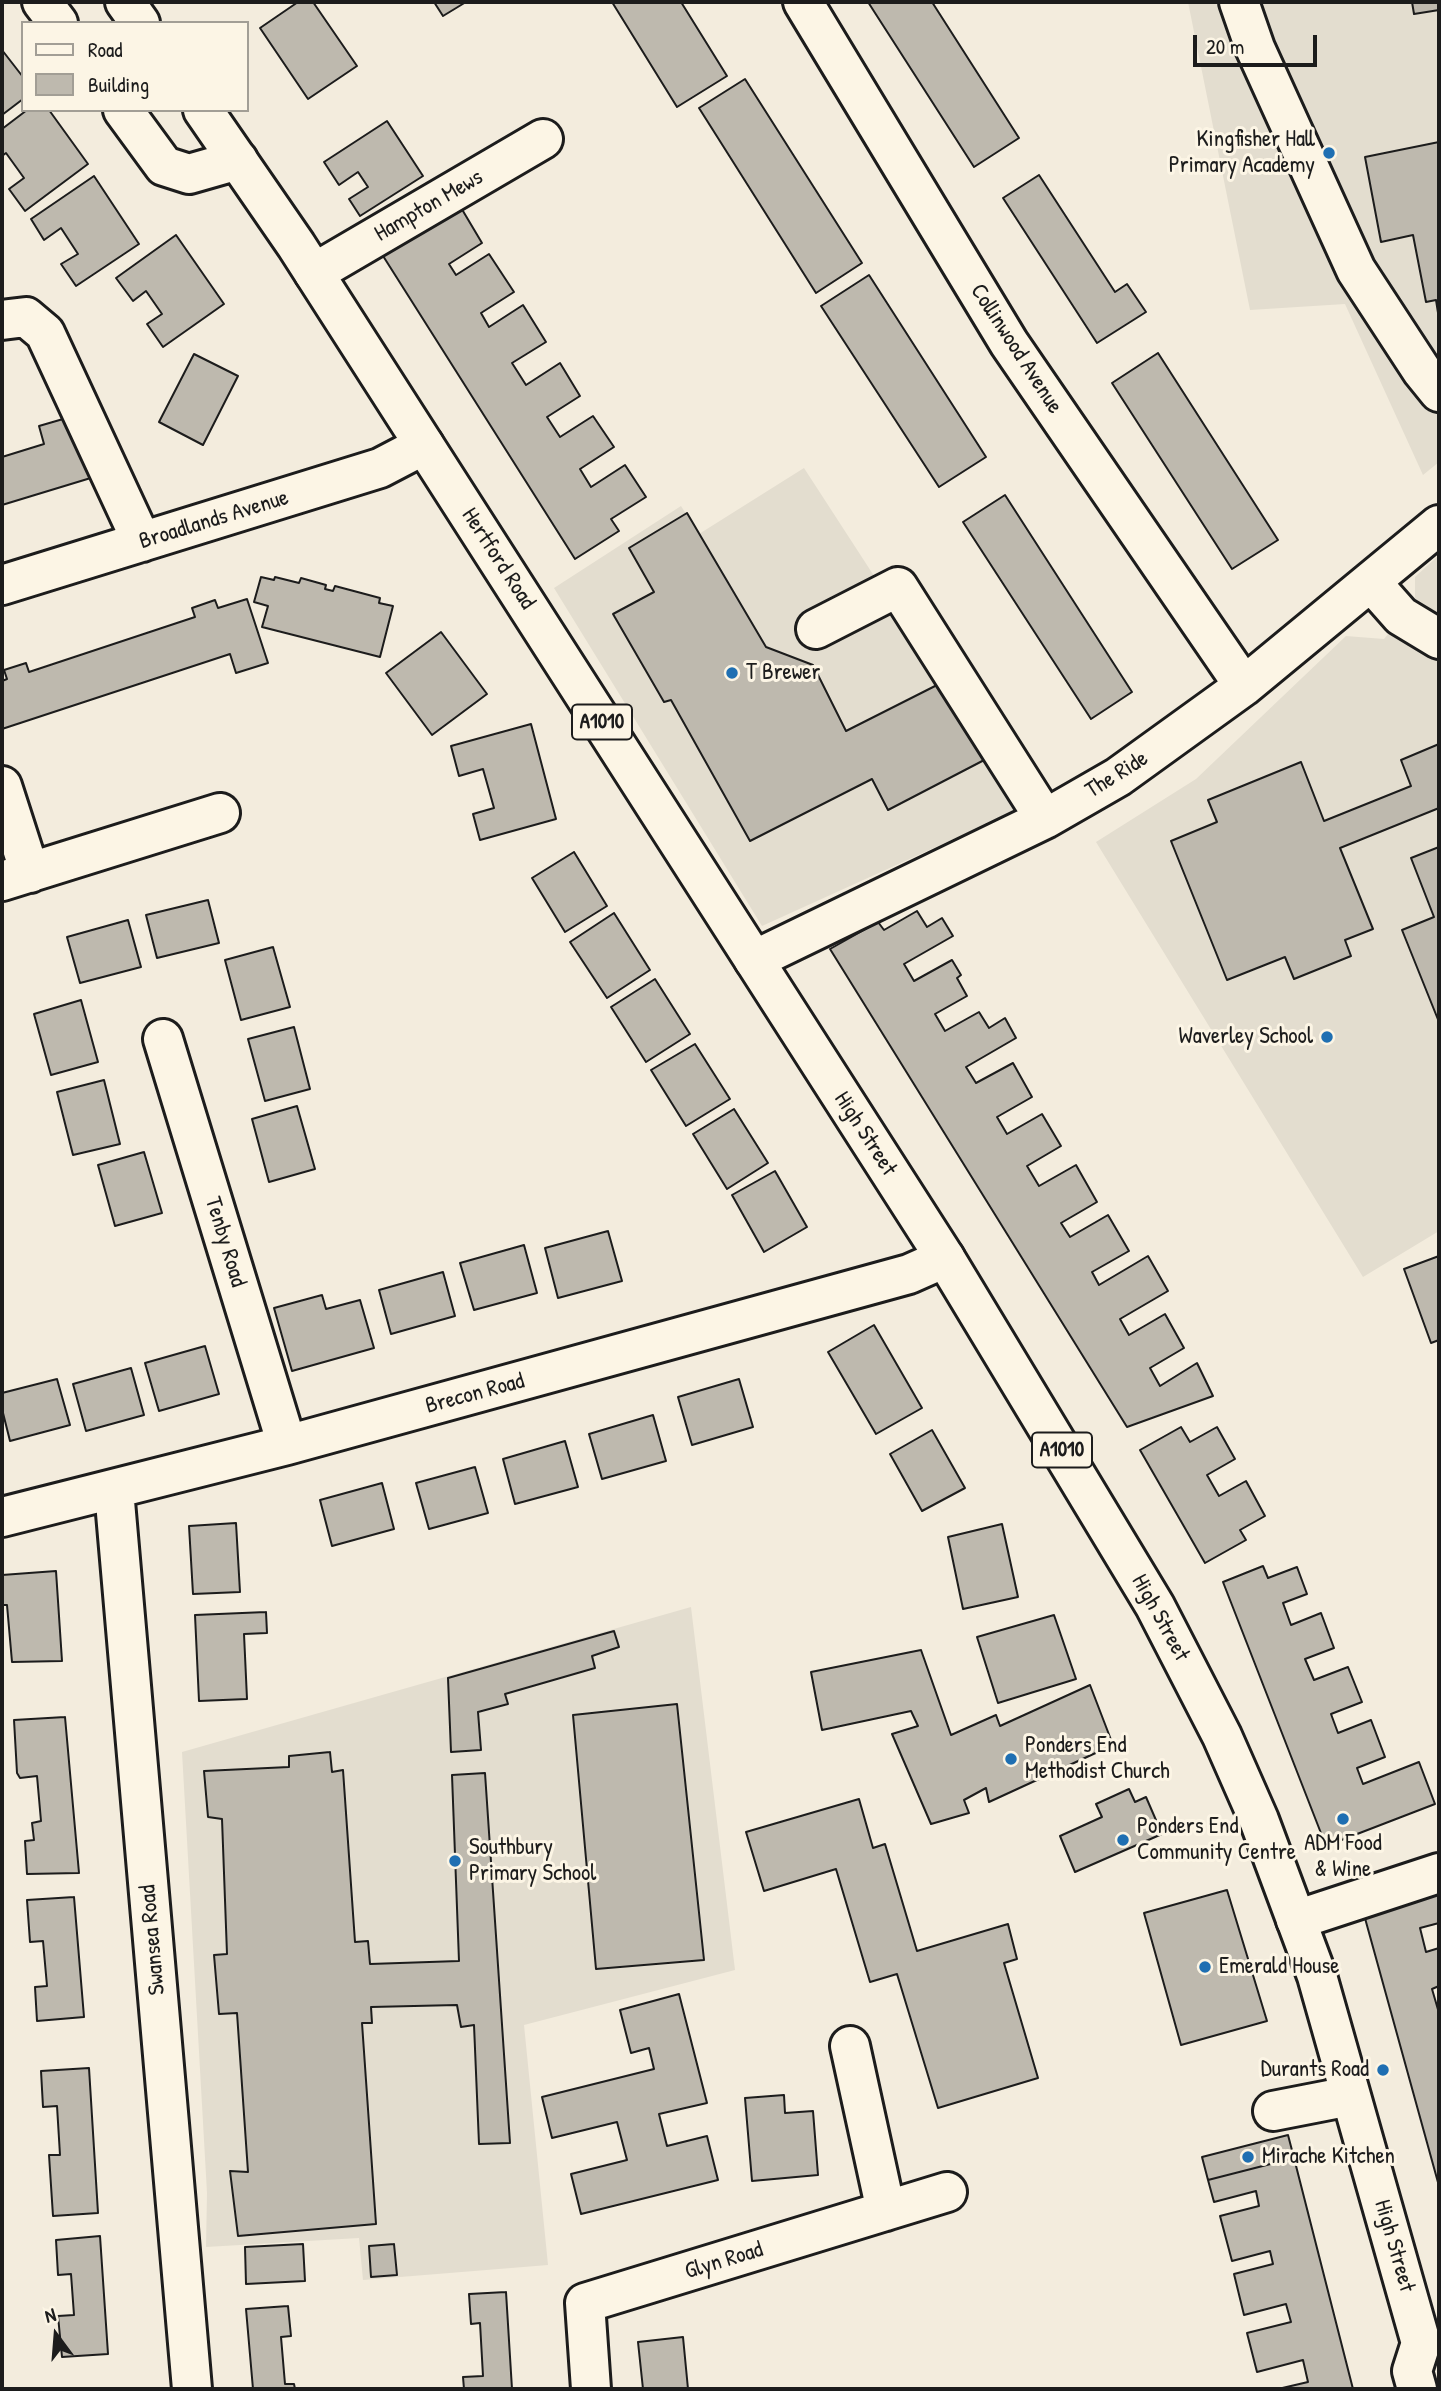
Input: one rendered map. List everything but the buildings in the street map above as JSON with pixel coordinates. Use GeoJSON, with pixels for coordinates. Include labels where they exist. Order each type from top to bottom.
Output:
{"type":"FeatureCollection","features":[{"type":"Feature","properties":{"kind":"street"},"geometry":{"type":"LineString","coordinates":[[42,2],[56,21]]}},
{"type":"Feature","properties":{"kind":"street"},"geometry":{"type":"LineString","coordinates":[[125,2],[139,21]]}},
{"type":"Feature","properties":{"kind":"street","name":"Collinwood Avenue"},"geometry":{"type":"LineString","coordinates":[[803,2],[1009,343],[1244,686]]}},
{"type":"Feature","properties":{"kind":"street"},"geometry":{"type":"LineString","coordinates":[[1238,2],[1255,48],[1356,270],[1439,393]]}},
{"type":"Feature","properties":{"kind":"street"},"geometry":{"type":"LineString","coordinates":[[124,112],[164,166],[189,174],[238,160]]}},
{"type":"Feature","properties":{"kind":"street","name":"Hertford Road"},"geometry":{"type":"LineString","coordinates":[[204,112],[314,273],[754,960]]}},
{"type":"Feature","properties":{"kind":"street","name":"Hampton Mews"},"geometry":{"type":"LineString","coordinates":[[314,273],[543,139]]}},
{"type":"Feature","properties":{"kind":"street"},"geometry":{"type":"LineString","coordinates":[[2,320],[26,317],[46,332],[142,542]]}},
{"type":"Feature","properties":{"kind":"street","name":"Broadlands Avenue"},"geometry":{"type":"LineString","coordinates":[[2,585],[380,468],[424,446]]}},
{"type":"Feature","properties":{"kind":"street","name":"The Ride"},"geometry":{"type":"LineString","coordinates":[[754,960],[1045,818],[1118,777],[1244,686],[1439,525]]}},
{"type":"Feature","properties":{"kind":"street"},"geometry":{"type":"LineString","coordinates":[[1371,582],[1401,616],[1439,639]]}},
{"type":"Feature","properties":{"kind":"street"},"geometry":{"type":"LineString","coordinates":[[816,629],[898,587],[1045,818]]}},
{"type":"Feature","properties":{"kind":"street"},"geometry":{"type":"LineString","coordinates":[[2,786],[16,877],[220,813]]}},
{"type":"Feature","properties":{"kind":"street","name":"High Street"},"geometry":{"type":"LineString","coordinates":[[754,960],[944,1258],[1118,1542],[1181,1654],[1222,1736],[1259,1820],[1322,1991],[1350,2096],[1430,2349],[1412,2371],[1417,2389]]}},
{"type":"Feature","properties":{"kind":"street","name":"Tenby Road"},"geometry":{"type":"LineString","coordinates":[[163,1040],[287,1445]]}},
{"type":"Feature","properties":{"kind":"street","name":"Brecon Road"},"geometry":{"type":"LineString","coordinates":[[2,1517],[287,1445],[909,1274],[944,1258]]}},
{"type":"Feature","properties":{"kind":"street","name":"Swansea Road"},"geometry":{"type":"LineString","coordinates":[[114,1490],[192,2389]]}},
{"type":"Feature","properties":{"kind":"street"},"geometry":{"type":"LineString","coordinates":[[1296,1920],[1439,1873]]}},
{"type":"Feature","properties":{"kind":"street"},"geometry":{"type":"LineString","coordinates":[[850,2046],[886,2211]]}},
{"type":"Feature","properties":{"kind":"street"},"geometry":{"type":"LineString","coordinates":[[1273,2111],[1350,2096]]}},
{"type":"Feature","properties":{"kind":"street","name":"Glyn Road"},"geometry":{"type":"LineString","coordinates":[[591,2389],[585,2303],[947,2192]]}},
{"type":"Feature","properties":{"kind":"shaded area","name":"Kingfisher Hall Primary Academy"},"geometry":{"type":"Polygon","coordinates":[[[1188,2],[1439,2],[1439,462],[1423,475],[1345,304],[1250,310],[1188,2]]]}},
{"type":"Feature","properties":{"kind":"shaded area"},"geometry":{"type":"Polygon","coordinates":[[[804,468],[1024,807],[762,926],[554,588],[681,506],[699,534],[804,468]]]}},
{"type":"Feature","properties":{"kind":"shaded area","name":"Waverley School"},"geometry":{"type":"Polygon","coordinates":[[[1439,555],[1439,1231],[1363,1277],[1096,842],[1196,779],[1346,636],[1384,639],[1415,601],[1415,577],[1439,555]]]}},
{"type":"Feature","properties":{"kind":"shaded area","name":"Southbury Primary School"},"geometry":{"type":"Polygon","coordinates":[[[691,1607],[735,1970],[524,2025],[548,2265],[363,2280],[359,2238],[206,2247],[207,2193],[182,1752],[691,1607]]]}},
{"type":"Feature","properties":{"kind":"place","name":"Kingfisher Hall Primary Academy"},"geometry":{"type":"Point","coordinates":[1329,153]}},
{"type":"Feature","properties":{"kind":"place","name":"T Brewer"},"geometry":{"type":"Point","coordinates":[732,673]}},
{"type":"Feature","properties":{"kind":"place","name":"Waverley School"},"geometry":{"type":"Point","coordinates":[1327,1037]}},
{"type":"Feature","properties":{"kind":"place","name":"Ponders End Methodist Church"},"geometry":{"type":"Point","coordinates":[1011,1759]}},
{"type":"Feature","properties":{"kind":"place","name":"ADM Food & Wine"},"geometry":{"type":"Point","coordinates":[1343,1819]}},
{"type":"Feature","properties":{"kind":"place","name":"Ponders End Community Centre"},"geometry":{"type":"Point","coordinates":[1123,1840]}},
{"type":"Feature","properties":{"kind":"place","name":"Southbury Primary School"},"geometry":{"type":"Point","coordinates":[455,1861]}},
{"type":"Feature","properties":{"kind":"place","name":"Emerald House"},"geometry":{"type":"Point","coordinates":[1205,1967]}},
{"type":"Feature","properties":{"kind":"place","name":"Durants Road"},"geometry":{"type":"Point","coordinates":[1383,2070]}},
{"type":"Feature","properties":{"kind":"place","name":"Mirache Kitchen"},"geometry":{"type":"Point","coordinates":[1248,2157]}}]}
